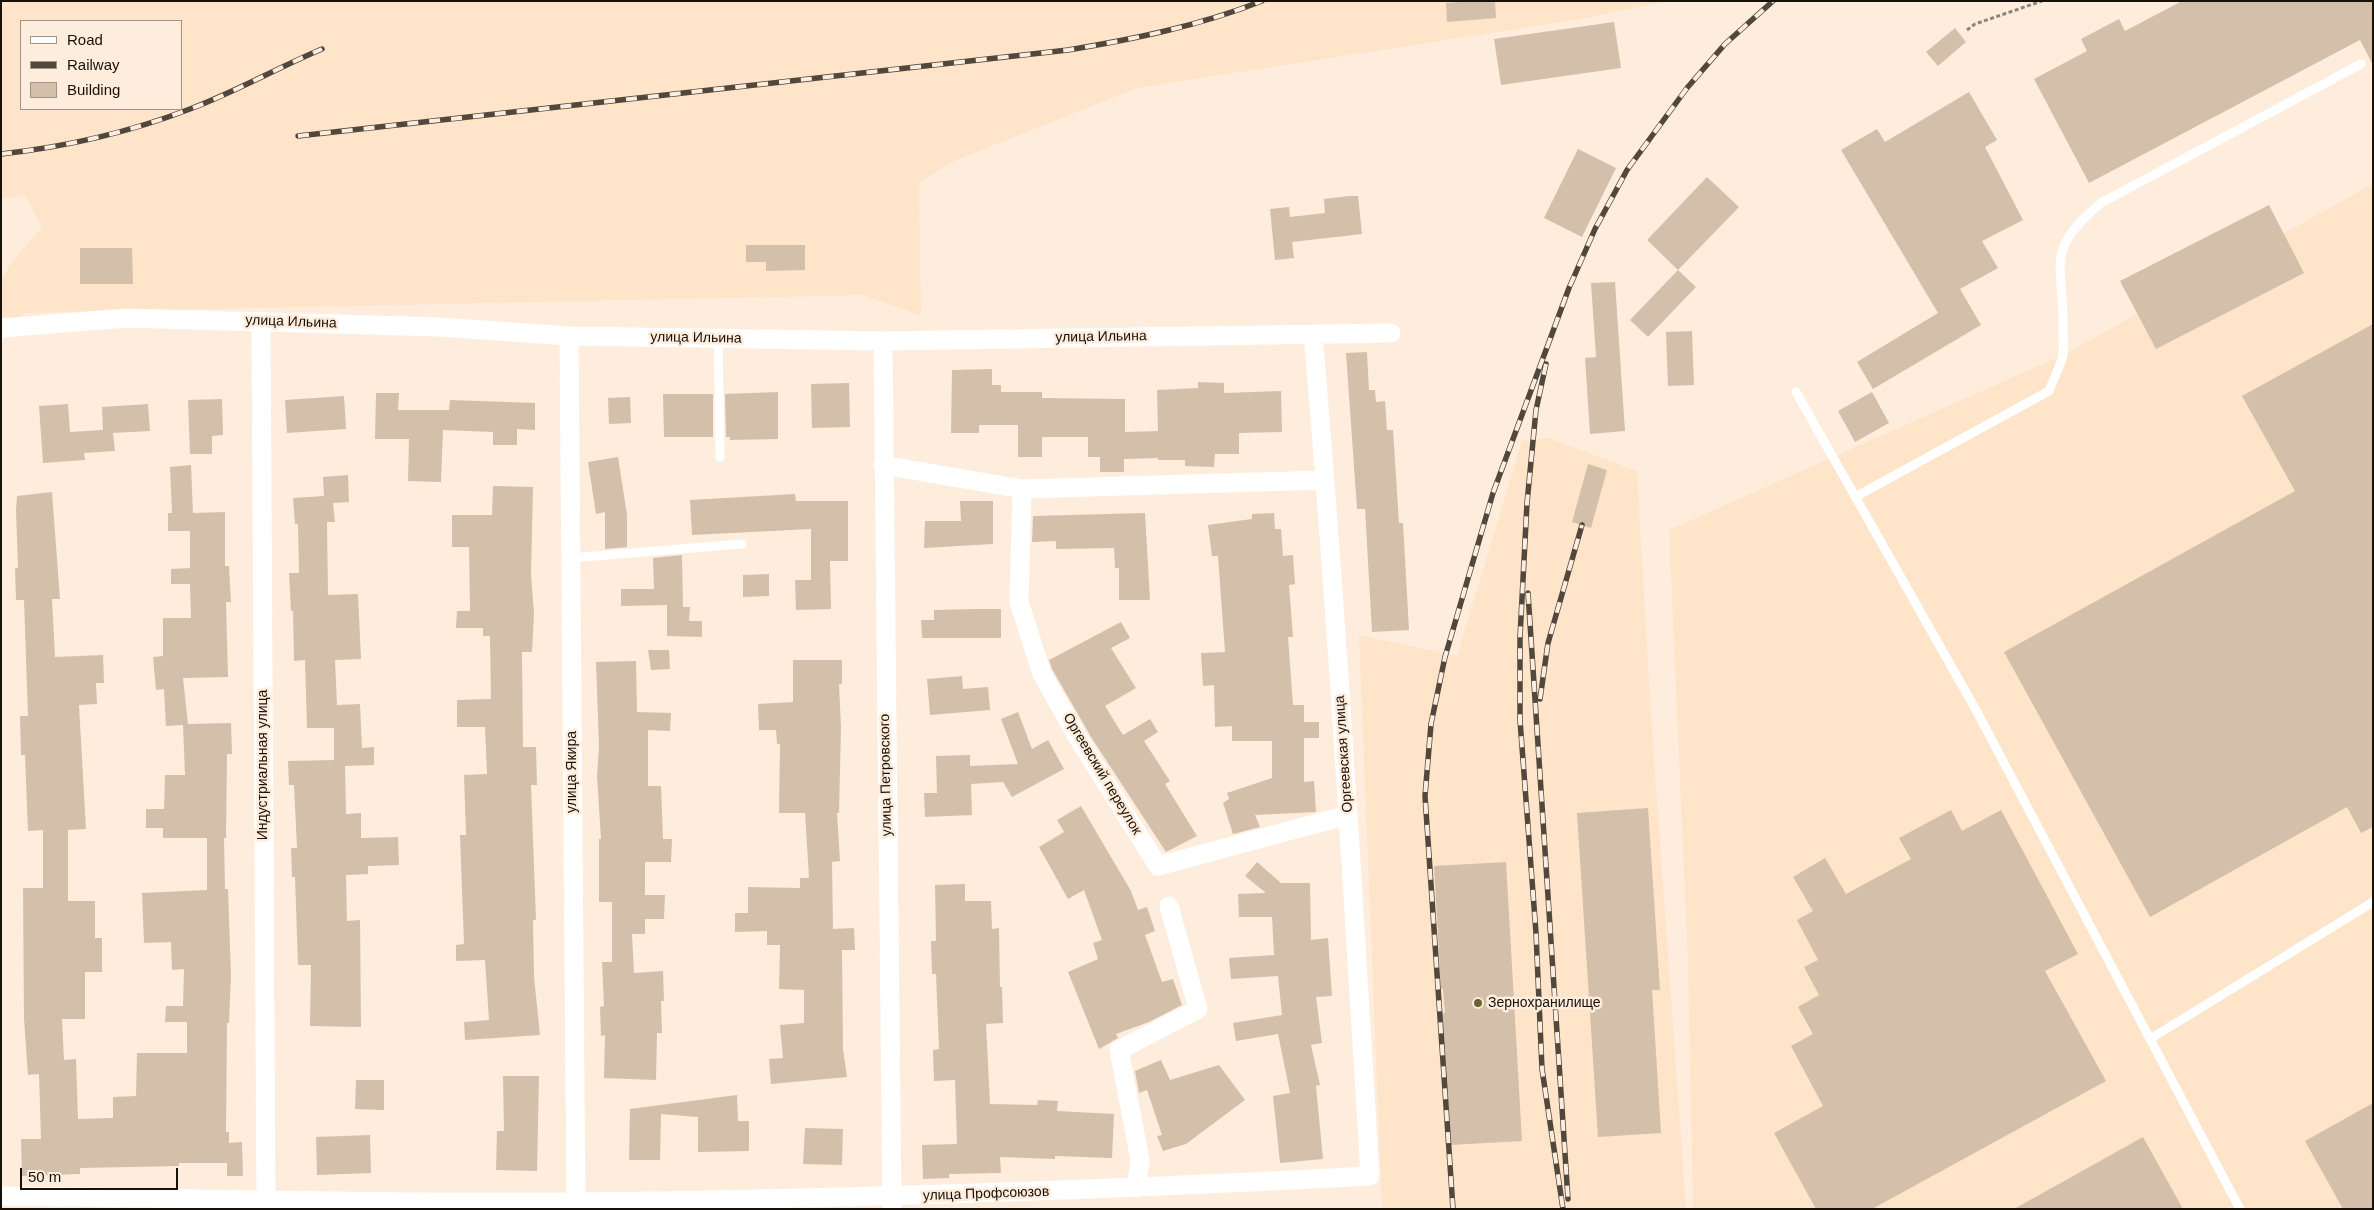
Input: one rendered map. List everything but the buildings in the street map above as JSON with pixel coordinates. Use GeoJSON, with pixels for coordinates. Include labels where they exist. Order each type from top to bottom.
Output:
{"type":"FeatureCollection","features":[{"type":"Feature","properties":{"kind":"street","name":"улица Ильина"},"geometry":{"type":"LineString","coordinates":[[1,328],[126,318],[440,327],[569,336],[883,341],[1391,333]]}},
{"type":"Feature","properties":{"kind":"street","name":"Индустриальная улица"},"geometry":{"type":"LineString","coordinates":[[261,321],[266,1204]]}},
{"type":"Feature","properties":{"kind":"street","name":"Оргеевская улица"},"geometry":{"type":"LineString","coordinates":[[1313,334],[1348,815],[1370,1176]]}},
{"type":"Feature","properties":{"kind":"street","name":"улица Якира"},"geometry":{"type":"LineString","coordinates":[[569,336],[576,1206]]}},
{"type":"Feature","properties":{"kind":"street","name":"улица Петровского"},"geometry":{"type":"LineString","coordinates":[[883,341],[882,465],[892,1203]]}},
{"type":"Feature","properties":{"kind":"street"},"geometry":{"type":"LineString","coordinates":[[882,465],[1022,489],[1325,480]]}},
{"type":"Feature","properties":{"kind":"street","name":"Оргеевский переулок"},"geometry":{"type":"LineString","coordinates":[[1022,489],[1019,602],[1042,674],[1081,742],[1158,866],[1348,815]]}},
{"type":"Feature","properties":{"kind":"street"},"geometry":{"type":"LineString","coordinates":[[1136,1188],[1140,1160],[1118,1050],[1198,1009],[1169,906]]}},
{"type":"Feature","properties":{"kind":"street","name":"улица Профсоюзов"},"geometry":{"type":"LineString","coordinates":[[1,1196],[266,1204],[576,1206],[892,1203],[1370,1176]]}},
{"type":"Feature","properties":{"kind":"lane"},"geometry":{"type":"LineString","coordinates":[[1855,497],[2049,391],[2063,355],[2063,305],[2059,274],[2060,258],[2064,243],[2101,203],[2361,64]]}},
{"type":"Feature","properties":{"kind":"lane"},"geometry":{"type":"LineString","coordinates":[[718,338],[720,458]]}},
{"type":"Feature","properties":{"kind":"lane"},"geometry":{"type":"LineString","coordinates":[[1796,392],[1976,710],[2240,1209]]}},
{"type":"Feature","properties":{"kind":"lane"},"geometry":{"type":"LineString","coordinates":[[571,558],[742,544]]}},
{"type":"Feature","properties":{"kind":"lane"},"geometry":{"type":"LineString","coordinates":[[2150,1039],[2373,902]]}},
{"type":"Feature","properties":{"kind":"path"},"geometry":{"type":"LineString","coordinates":[[1967,30],[1975,24],[2042,1]]}},
{"type":"Feature","properties":{"kind":"shaded area"},"geometry":{"type":"Polygon","coordinates":[[[1,1],[1668,1],[1581,19],[1137,88],[956,160],[919,182],[921,316],[864,295],[24,313],[20,323],[1,324],[1,280],[11,263],[42,227],[25,196],[1,199],[1,1]]]}},
{"type":"Feature","properties":{"kind":"shaded area"},"geometry":{"type":"Polygon","coordinates":[[[2373,184],[2373,1209],[1693,1209],[1688,962],[1669,530],[2063,355],[2373,184]]]}},
{"type":"Feature","properties":{"kind":"shaded area"},"geometry":{"type":"Polygon","coordinates":[[[1548,438],[1637,471],[1650,701],[1686,1209],[1382,1209],[1359,635],[1457,656],[1522,441],[1548,438]]]}},
{"type":"Feature","properties":{"kind":"railway"},"geometry":{"type":"LineString","coordinates":[[298,136],[1068,50],[1190,25],[1262,1]]}},
{"type":"Feature","properties":{"kind":"railway"},"geometry":{"type":"LineString","coordinates":[[1453,1209],[1425,796],[1431,724],[1445,657],[1493,493],[1569,288],[1595,229],[1627,170],[1687,88],[1725,44],[1773,1]]}},
{"type":"Feature","properties":{"kind":"railway"},"geometry":{"type":"LineString","coordinates":[[1,154],[73,143],[144,125],[223,95],[322,49]]}},
{"type":"Feature","properties":{"kind":"railway"},"geometry":{"type":"LineString","coordinates":[[1546,364],[1536,410],[1527,503],[1520,637],[1520,720],[1536,933],[1542,1069],[1563,1209]]}},
{"type":"Feature","properties":{"kind":"railway"},"geometry":{"type":"LineString","coordinates":[[1540,699],[1548,643],[1582,525]]}},
{"type":"Feature","properties":{"kind":"railway"},"geometry":{"type":"LineString","coordinates":[[1528,593],[1568,1199]]}},
{"type":"Feature","properties":{"kind":"place","name":"Зернохранилище"},"geometry":{"type":"Point","coordinates":[1478,1003]}}]}
